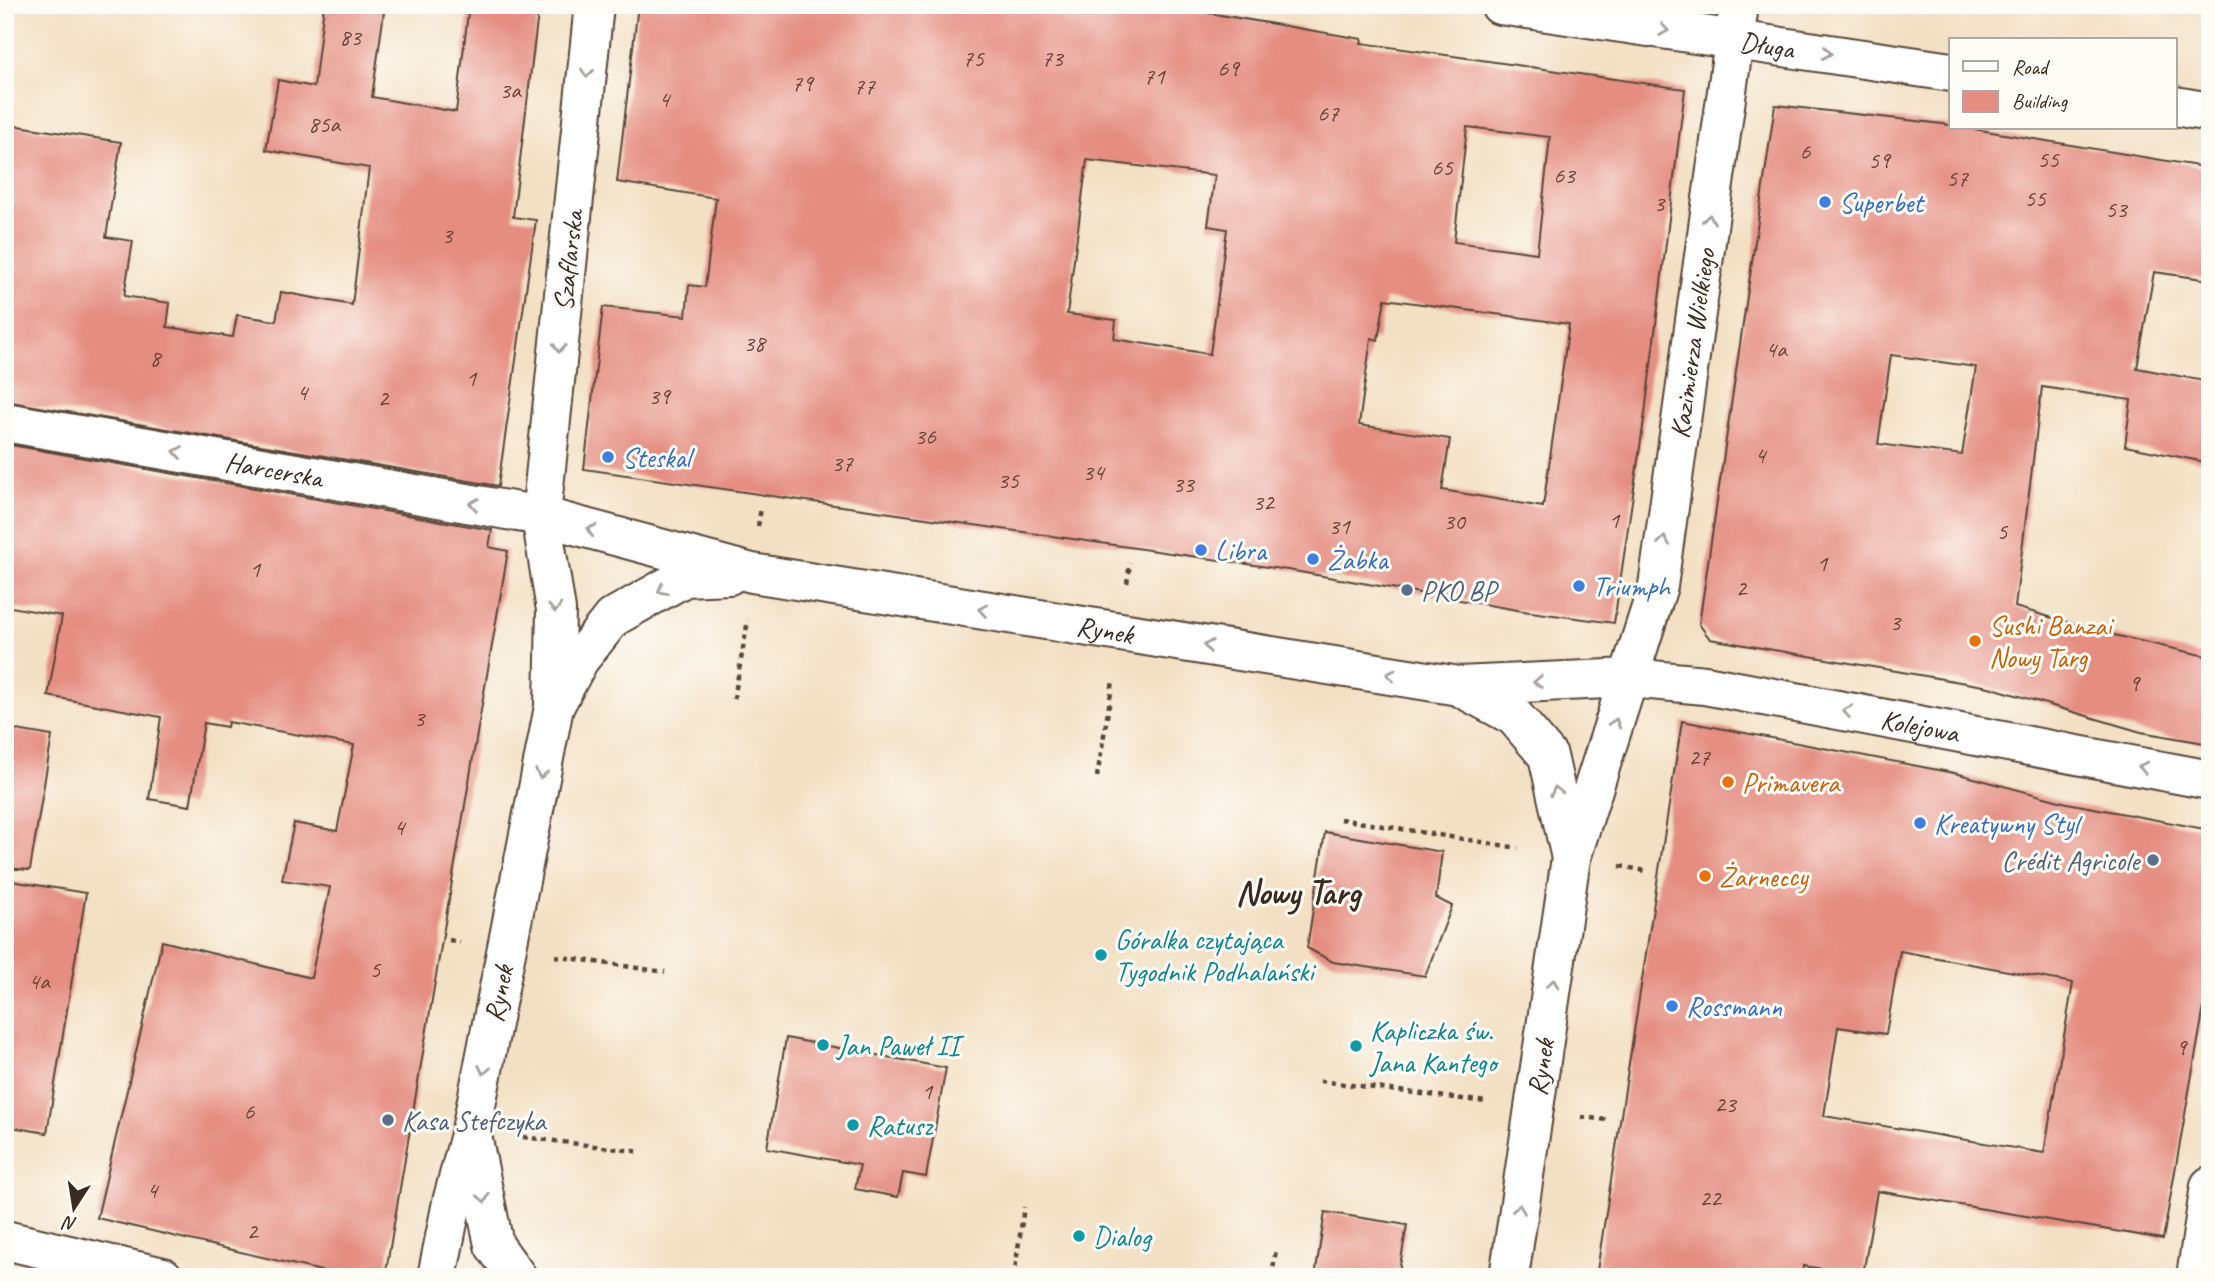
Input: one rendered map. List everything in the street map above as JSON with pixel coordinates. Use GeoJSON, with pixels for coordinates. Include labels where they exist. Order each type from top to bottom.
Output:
{"type":"FeatureCollection","features":[{"type":"Feature","properties":{"kind":"street","name":"Szaflarska"},"geometry":{"type":"LineString","coordinates":[[541,516],[594,5]]}},
{"type":"Feature","properties":{"kind":"street","name":"Długa"},"geometry":{"type":"LineString","coordinates":[[1500,5],[1737,23],[1949,72]]}},
{"type":"Feature","properties":{"kind":"street","name":"Kazimierza Wielkiego"},"geometry":{"type":"LineString","coordinates":[[1630,678],[1658,586],[1737,23]]}},
{"type":"Feature","properties":{"kind":"street"},"geometry":{"type":"LineString","coordinates":[[2176,106],[2210,112]]}},
{"type":"Feature","properties":{"kind":"street","name":"Harcerska"},"geometry":{"type":"LineString","coordinates":[[5,422],[541,516]]}},
{"type":"Feature","properties":{"kind":"street","name":"Rynek"},"geometry":{"type":"LineString","coordinates":[[437,1277],[452,1202],[471,1131],[554,707],[556,610],[541,516],[751,591]]}},
{"type":"Feature","properties":{"kind":"street","name":"Rynek"},"geometry":{"type":"LineString","coordinates":[[554,707],[579,660],[612,618],[685,577],[751,591],[1459,686],[1630,678],[1571,858],[1509,1277]]}},
{"type":"Feature","properties":{"kind":"street","name":"Kolejowa"},"geometry":{"type":"LineString","coordinates":[[1630,678],[1705,685],[2210,780]]}},
{"type":"Feature","properties":{"kind":"street","name":"Rynek"},"geometry":{"type":"LineString","coordinates":[[1459,686],[1514,716],[1548,756],[1571,858]]}},
{"type":"Feature","properties":{"kind":"street"},"geometry":{"type":"LineString","coordinates":[[471,1131],[494,1245],[517,1277]]}},
{"type":"Feature","properties":{"kind":"street"},"geometry":{"type":"LineString","coordinates":[[2196,1277],[2210,1186]]}},
{"type":"Feature","properties":{"kind":"street"},"geometry":{"type":"LineString","coordinates":[[5,1240],[163,1277]]}},
{"type":"Feature","properties":{"kind":"path"},"geometry":{"type":"LineString","coordinates":[[734,699],[751,591]]}},
{"type":"Feature","properties":{"kind":"path"},"geometry":{"type":"LineString","coordinates":[[1097,776],[1114,673]]}},
{"type":"Feature","properties":{"kind":"path"},"geometry":{"type":"LineString","coordinates":[[1340,819],[1526,850]]}},
{"type":"Feature","properties":{"kind":"path"},"geometry":{"type":"LineString","coordinates":[[1616,865],[1646,871]]}},
{"type":"Feature","properties":{"kind":"path"},"geometry":{"type":"LineString","coordinates":[[544,955],[665,972]]}},
{"type":"Feature","properties":{"kind":"path"},"geometry":{"type":"LineString","coordinates":[[1320,1081],[1490,1103]]}},
{"type":"Feature","properties":{"kind":"path"},"geometry":{"type":"LineString","coordinates":[[1573,1116],[1608,1121]]}},
{"type":"Feature","properties":{"kind":"path"},"geometry":{"type":"LineString","coordinates":[[523,1137],[642,1152]]}},
{"type":"Feature","properties":{"kind":"path"},"geometry":{"type":"LineString","coordinates":[[1014,1277],[1024,1207]]}},
{"type":"Feature","properties":{"kind":"path"},"geometry":{"type":"LineString","coordinates":[[1272,1277],[1276,1249]]}},
{"type":"Feature","properties":{"kind":"building"},"geometry":{"type":"Polygon","coordinates":[[[324,5],[385,5],[372,97],[456,112],[469,5],[539,5],[513,217],[536,220],[498,486],[5,401],[5,124],[121,142],[106,237],[133,241],[124,296],[170,303],[167,327],[233,337],[237,315],[276,321],[281,292],[352,305],[369,168],[266,150],[278,80],[314,87],[324,5]]]}},
{"type":"Feature","properties":{"kind":"building"},"geometry":{"type":"Polygon","coordinates":[[[638,5],[1161,5],[1362,39],[1361,43],[1685,89],[1645,413],[1614,623],[1523,611],[1288,570],[584,469],[603,307],[686,316],[689,285],[705,287],[716,198],[617,182],[638,5]],[[1467,127],[1454,242],[1537,253],[1550,137],[1467,127]],[[1087,160],[1067,314],[1116,320],[1114,339],[1210,354],[1227,229],[1208,226],[1215,175],[1087,160]],[[1385,299],[1378,340],[1371,338],[1359,425],[1450,439],[1442,490],[1543,507],[1569,324],[1385,299]]]}},
{"type":"Feature","properties":{"kind":"building"},"geometry":{"type":"Polygon","coordinates":[[[1775,105],[1943,124],[1949,125],[1949,130],[1979,130],[2210,168],[2210,280],[2154,272],[2137,368],[2210,382],[2210,463],[2125,446],[2131,400],[2042,387],[2015,607],[2105,633],[2210,657],[2210,744],[2141,732],[1989,687],[1710,639],[1699,624],[1775,105]],[[1891,355],[1878,444],[1962,455],[1976,367],[1891,355]]]}},
{"type":"Feature","properties":{"kind":"building"},"geometry":{"type":"Polygon","coordinates":[[[5,444],[492,530],[489,547],[508,551],[385,1277],[347,1277],[97,1218],[162,941],[311,978],[330,887],[282,880],[294,823],[337,831],[354,745],[228,722],[227,727],[204,723],[190,806],[149,799],[161,717],[48,696],[62,616],[5,606],[5,444]]]}},
{"type":"Feature","properties":{"kind":"building"},"geometry":{"type":"Polygon","coordinates":[[[1682,721],[1959,774],[2067,803],[2210,830],[2210,973],[2163,1239],[1877,1191],[1863,1275],[1803,1266],[1802,1277],[1596,1277],[1682,721]],[[1900,951],[1886,1034],[1838,1027],[1824,1116],[2044,1153],[2073,983],[1900,951]]]}},
{"type":"Feature","properties":{"kind":"building"},"geometry":{"type":"Polygon","coordinates":[[[5,728],[52,736],[30,870],[5,868],[5,728]]]}},
{"type":"Feature","properties":{"kind":"building"},"geometry":{"type":"Polygon","coordinates":[[[1325,832],[1442,852],[1436,898],[1452,906],[1425,976],[1333,962],[1307,948],[1325,832]]]}},
{"type":"Feature","properties":{"kind":"building"},"geometry":{"type":"Polygon","coordinates":[[[5,880],[86,893],[47,1133],[5,1126],[5,880]]]}},
{"type":"Feature","properties":{"kind":"building","name":"Ratusz"},"geometry":{"type":"Polygon","coordinates":[[[786,1038],[946,1068],[926,1177],[903,1173],[898,1197],[855,1189],[860,1165],[767,1148],[786,1038]]]}},
{"type":"Feature","properties":{"kind":"building"},"geometry":{"type":"Polygon","coordinates":[[[1325,1212],[1407,1225],[1398,1277],[1315,1277],[1325,1212]]]}},
{"type":"Feature","properties":{"kind":"place","name":"Superbet"},"geometry":{"type":"Point","coordinates":[1825,202]}},
{"type":"Feature","properties":{"kind":"place","name":"Steskal"},"geometry":{"type":"Point","coordinates":[608,457]}},
{"type":"Feature","properties":{"kind":"place","name":"Libra"},"geometry":{"type":"Point","coordinates":[1201,550]}},
{"type":"Feature","properties":{"kind":"place","name":"Żabka"},"geometry":{"type":"Point","coordinates":[1313,559]}},
{"type":"Feature","properties":{"kind":"place","name":"Triumph"},"geometry":{"type":"Point","coordinates":[1579,586]}},
{"type":"Feature","properties":{"kind":"place","name":"PKO BP"},"geometry":{"type":"Point","coordinates":[1407,590]}},
{"type":"Feature","properties":{"kind":"place","name":"Sushi Banzai Nowy Targ"},"geometry":{"type":"Point","coordinates":[1975,641]}},
{"type":"Feature","properties":{"kind":"place","name":"Primavera"},"geometry":{"type":"Point","coordinates":[1728,782]}},
{"type":"Feature","properties":{"kind":"place","name":"Kreatywny Styl"},"geometry":{"type":"Point","coordinates":[1920,823]}},
{"type":"Feature","properties":{"kind":"place","name":"Crédit Agricole"},"geometry":{"type":"Point","coordinates":[2153,860]}},
{"type":"Feature","properties":{"kind":"place","name":"Żarneccy"},"geometry":{"type":"Point","coordinates":[1705,876]}},
{"type":"Feature","properties":{"kind":"place","name":"Góralka czytająca Tygodnik Podhalański"},"geometry":{"type":"Point","coordinates":[1101,955]}},
{"type":"Feature","properties":{"kind":"place","name":"Rossmann"},"geometry":{"type":"Point","coordinates":[1672,1006]}},
{"type":"Feature","properties":{"kind":"place","name":"Jan Paweł II"},"geometry":{"type":"Point","coordinates":[823,1045]}},
{"type":"Feature","properties":{"kind":"place","name":"Kapliczka św. Jana Kantego"},"geometry":{"type":"Point","coordinates":[1356,1046]}},
{"type":"Feature","properties":{"kind":"place","name":"Kasa Stefczyka"},"geometry":{"type":"Point","coordinates":[388,1120]}},
{"type":"Feature","properties":{"kind":"place","name":"Ratusz"},"geometry":{"type":"Point","coordinates":[853,1125]}},
{"type":"Feature","properties":{"kind":"place","name":"Dialog"},"geometry":{"type":"Point","coordinates":[1079,1236]}},
{"type":"Feature","properties":{"kind":"district","name":"Nowy Targ"},"geometry":{"type":"Point","coordinates":[1298,892]}}]}
